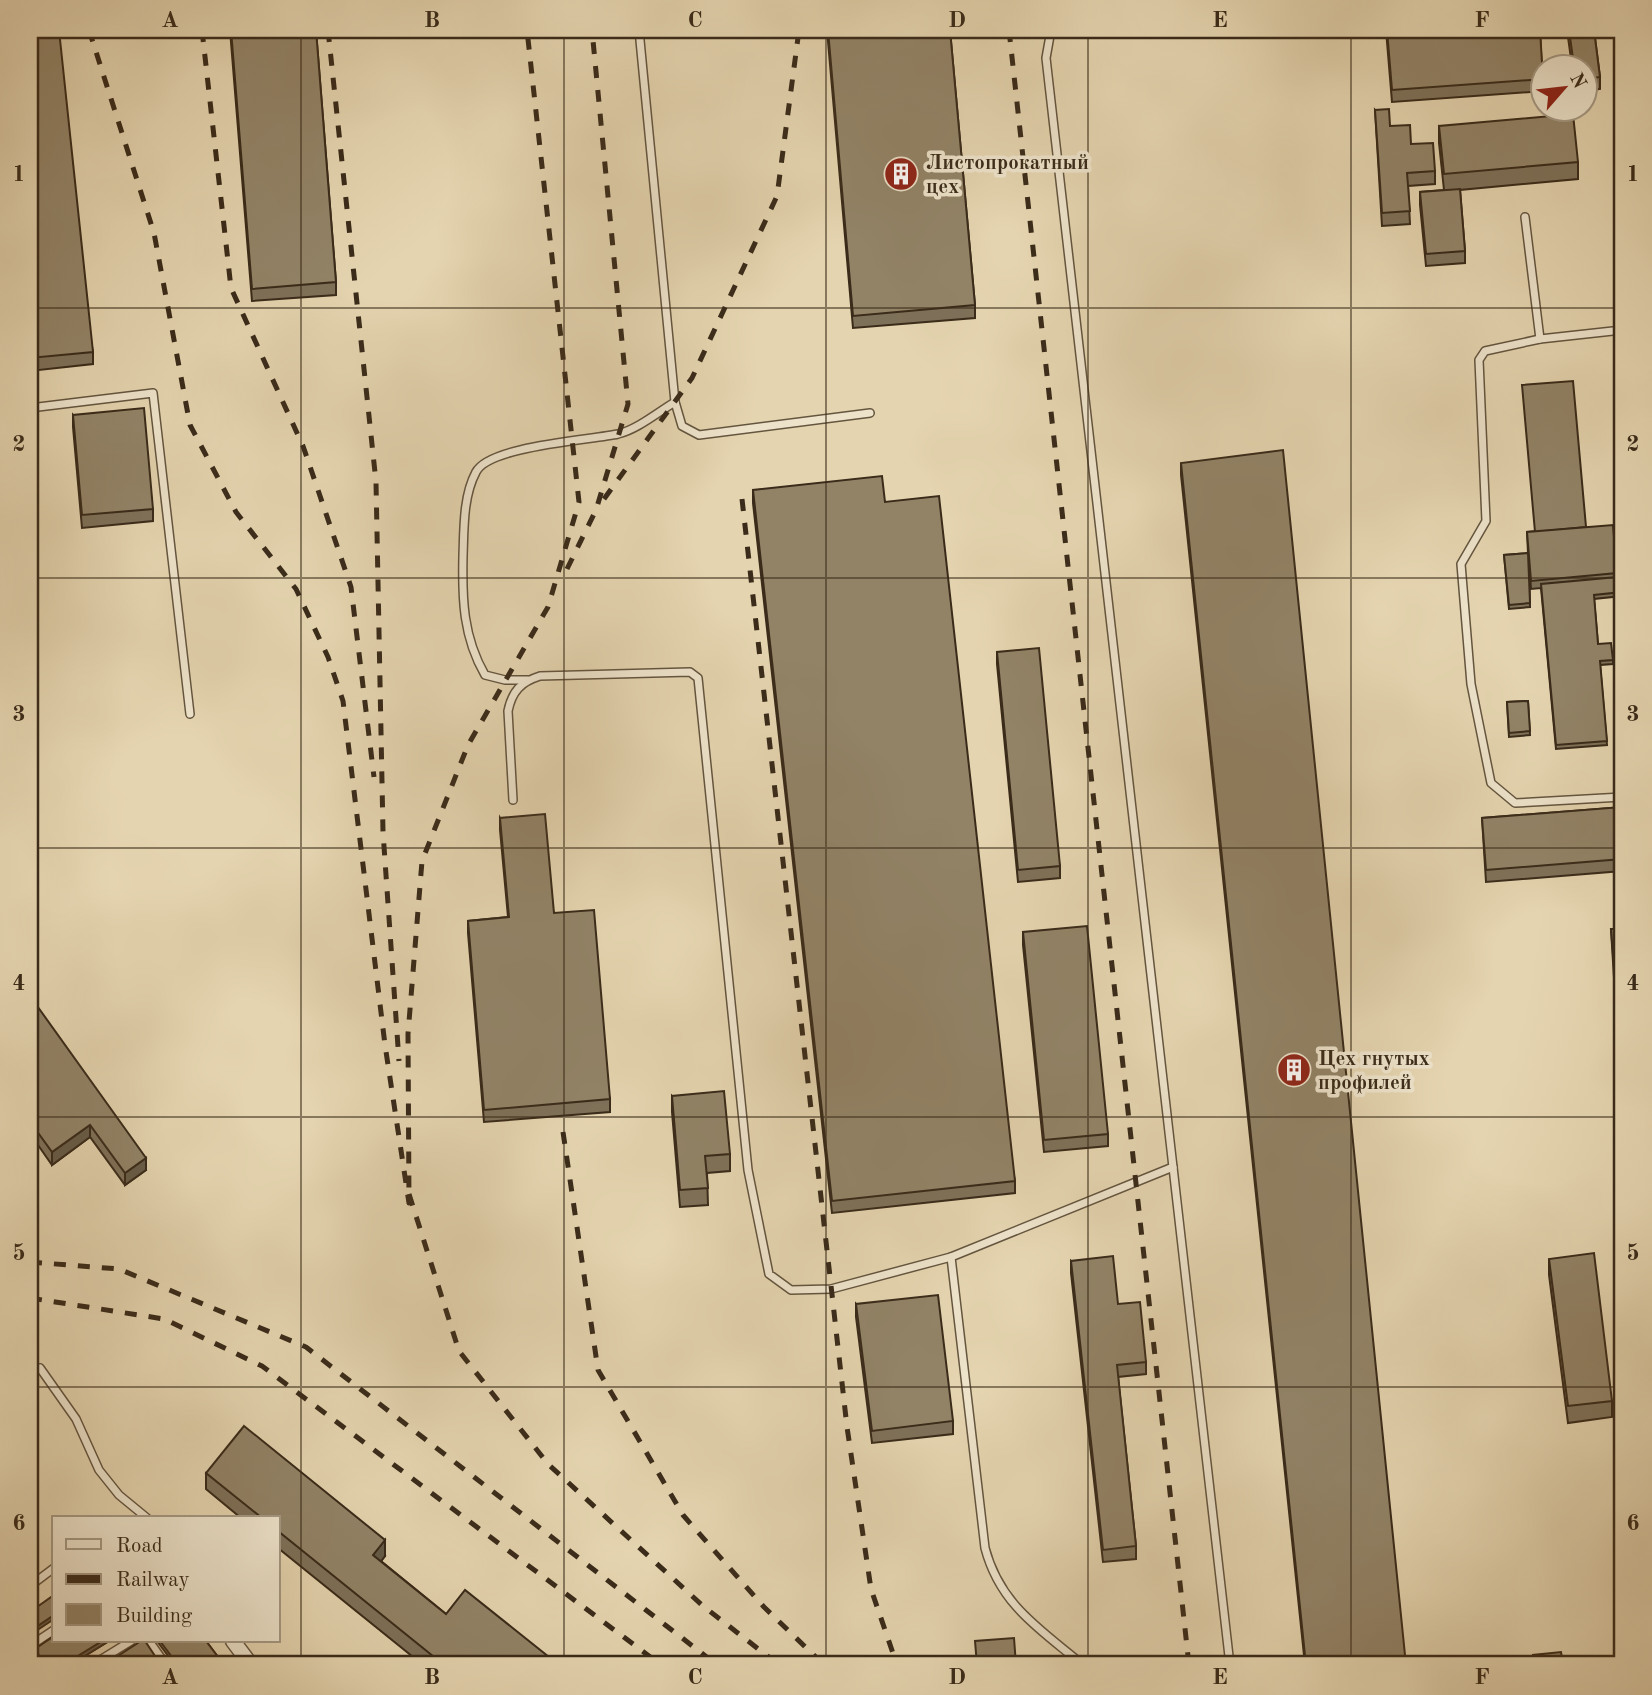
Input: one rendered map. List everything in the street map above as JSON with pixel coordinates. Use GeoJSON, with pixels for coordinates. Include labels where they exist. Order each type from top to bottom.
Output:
{"type":"FeatureCollection","features":[{"type":"Feature","properties":{"kind":"street"},"geometry":{"type":"LineString","coordinates":[[234,1642],[251,1665]]}},
{"type":"Feature","properties":{"kind":"lane"},"geometry":{"type":"LineString","coordinates":[[639,30],[674,402],[682,426],[699,435],[870,413]]}},
{"type":"Feature","properties":{"kind":"lane"},"geometry":{"type":"LineString","coordinates":[[1051,30],[1046,58],[1230,1665]]}},
{"type":"Feature","properties":{"kind":"lane"},"geometry":{"type":"LineString","coordinates":[[1525,217],[1540,339]]}},
{"type":"Feature","properties":{"kind":"lane"},"geometry":{"type":"LineString","coordinates":[[1622,330],[1540,339],[1485,351],[1479,360],[1486,521],[1461,564],[1471,684],[1491,783],[1515,803],[1622,797]]}},
{"type":"Feature","properties":{"kind":"lane"},"geometry":{"type":"LineString","coordinates":[[30,408],[153,393],[190,714]]}},
{"type":"Feature","properties":{"kind":"lane"},"geometry":{"type":"LineString","coordinates":[[674,402],[620,433],[572,439],[491,458],[477,469],[468,494],[462,602],[471,650],[485,675],[505,680],[528,680],[541,677],[690,672],[698,678],[748,1170],[769,1274],[791,1290],[831,1289],[951,1257],[1173,1167]]}},
{"type":"Feature","properties":{"kind":"lane"},"geometry":{"type":"LineString","coordinates":[[513,800],[508,711],[511,698],[528,680]]}},
{"type":"Feature","properties":{"kind":"lane"},"geometry":{"type":"LineString","coordinates":[[951,1257],[985,1548],[992,1575],[1006,1597],[1083,1665]]}},
{"type":"Feature","properties":{"kind":"lane"},"geometry":{"type":"LineString","coordinates":[[40,1368],[76,1419],[99,1470],[119,1495],[145,1516]]}},
{"type":"Feature","properties":{"kind":"lane"},"geometry":{"type":"LineString","coordinates":[[30,1586],[52,1570]]}},
{"type":"Feature","properties":{"kind":"lane"},"geometry":{"type":"LineString","coordinates":[[30,1646],[52,1631]]}},
{"type":"Feature","properties":{"kind":"lane"},"geometry":{"type":"LineString","coordinates":[[92,1665],[129,1642]]}},
{"type":"Feature","properties":{"kind":"lane"},"geometry":{"type":"LineString","coordinates":[[150,1642],[166,1665]]}},
{"type":"Feature","properties":{"kind":"building"},"geometry":{"type":"Polygon","coordinates":[[[30,30],[59,30],[93,352],[30,358],[30,30]]]}},
{"type":"Feature","properties":{"kind":"building"},"geometry":{"type":"Polygon","coordinates":[[[231,30],[316,30],[336,282],[252,289],[231,30]]]}},
{"type":"Feature","properties":{"kind":"building","name":"Листопрокатный цех"},"geometry":{"type":"Polygon","coordinates":[[[828,30],[950,30],[975,305],[853,316],[828,30]]]}},
{"type":"Feature","properties":{"kind":"building"},"geometry":{"type":"Polygon","coordinates":[[[1387,30],[1540,30],[1541,52],[1530,52],[1530,80],[1392,90],[1387,30]]]}},
{"type":"Feature","properties":{"kind":"building"},"geometry":{"type":"Polygon","coordinates":[[[1569,30],[1594,30],[1597,52],[1572,52],[1569,30]]]}},
{"type":"Feature","properties":{"kind":"building"},"geometry":{"type":"Polygon","coordinates":[[[1389,109],[1390,126],[1410,125],[1411,144],[1433,143],[1435,171],[1407,173],[1410,211],[1382,213],[1375,110],[1389,109]]]}},
{"type":"Feature","properties":{"kind":"building"},"geometry":{"type":"Polygon","coordinates":[[[1530,118],[1530,122],[1574,122],[1578,162],[1444,174],[1439,126],[1530,118]]]}},
{"type":"Feature","properties":{"kind":"building"},"geometry":{"type":"Polygon","coordinates":[[[1460,189],[1465,251],[1426,254],[1420,192],[1460,189]]]}},
{"type":"Feature","properties":{"kind":"building"},"geometry":{"type":"Polygon","coordinates":[[[1573,381],[1586,527],[1535,532],[1522,385],[1573,381]]]}},
{"type":"Feature","properties":{"kind":"building"},"geometry":{"type":"Polygon","coordinates":[[[1622,394],[1622,417],[1621,417],[1617,395],[1622,394]]]}},
{"type":"Feature","properties":{"kind":"building"},"geometry":{"type":"Polygon","coordinates":[[[144,408],[153,509],[82,515],[73,415],[144,408]]]}},
{"type":"Feature","properties":{"kind":"building","name":"Цех гнутых профилей"},"geometry":{"type":"Polygon","coordinates":[[[1283,450],[1406,1665],[1306,1665],[1181,463],[1283,450]]]}},
{"type":"Feature","properties":{"kind":"building"},"geometry":{"type":"Polygon","coordinates":[[[882,476],[885,502],[939,496],[1015,1181],[832,1201],[753,490],[882,476]]]}},
{"type":"Feature","properties":{"kind":"building"},"geometry":{"type":"Polygon","coordinates":[[[1613,525],[1617,573],[1531,581],[1527,532],[1613,525]]]}},
{"type":"Feature","properties":{"kind":"building"},"geometry":{"type":"Polygon","coordinates":[[[1528,553],[1530,603],[1509,605],[1504,555],[1528,553]]]}},
{"type":"Feature","properties":{"kind":"building"},"geometry":{"type":"Polygon","coordinates":[[[1622,562],[1622,592],[1594,595],[1598,644],[1611,643],[1613,660],[1600,661],[1607,741],[1556,745],[1541,584],[1617,577],[1616,563],[1622,562]]]}},
{"type":"Feature","properties":{"kind":"building"},"geometry":{"type":"Polygon","coordinates":[[[1039,648],[1060,866],[1018,870],[997,652],[1039,648]]]}},
{"type":"Feature","properties":{"kind":"building"},"geometry":{"type":"Polygon","coordinates":[[[1528,701],[1530,731],[1509,733],[1507,702],[1528,701]]]}},
{"type":"Feature","properties":{"kind":"building"},"geometry":{"type":"Polygon","coordinates":[[[1622,807],[1622,859],[1486,870],[1482,818],[1622,807]]]}},
{"type":"Feature","properties":{"kind":"building"},"geometry":{"type":"Polygon","coordinates":[[[545,814],[554,913],[594,910],[610,1099],[484,1110],[468,921],[509,917],[500,818],[545,814]]]}},
{"type":"Feature","properties":{"kind":"building"},"geometry":{"type":"Polygon","coordinates":[[[1087,926],[1108,1134],[1044,1140],[1023,932],[1087,926]]]}},
{"type":"Feature","properties":{"kind":"building"},"geometry":{"type":"Polygon","coordinates":[[[1611,929],[1622,929],[1622,981],[1615,981],[1611,929]]]}},
{"type":"Feature","properties":{"kind":"building"},"geometry":{"type":"Polygon","coordinates":[[[30,996],[146,1158],[125,1173],[90,1125],[52,1152],[30,1124],[30,996]]]}},
{"type":"Feature","properties":{"kind":"building"},"geometry":{"type":"Polygon","coordinates":[[[724,1091],[730,1154],[705,1156],[708,1188],[680,1190],[672,1096],[724,1091]]]}},
{"type":"Feature","properties":{"kind":"building"},"geometry":{"type":"Polygon","coordinates":[[[1594,1253],[1612,1401],[1568,1406],[1549,1259],[1594,1253]]]}},
{"type":"Feature","properties":{"kind":"building"},"geometry":{"type":"Polygon","coordinates":[[[1113,1256],[1118,1304],[1140,1302],[1146,1362],[1117,1365],[1136,1546],[1103,1550],[1071,1261],[1113,1256]]]}},
{"type":"Feature","properties":{"kind":"building"},"geometry":{"type":"Polygon","coordinates":[[[938,1295],[953,1421],[872,1431],[856,1304],[938,1295]]]}},
{"type":"Feature","properties":{"kind":"building"},"geometry":{"type":"Polygon","coordinates":[[[244,1426],[385,1540],[373,1555],[446,1614],[465,1590],[559,1665],[444,1665],[280,1533],[280,1516],[260,1516],[206,1473],[244,1426]]]}},
{"type":"Feature","properties":{"kind":"building"},"geometry":{"type":"Polygon","coordinates":[[[52,1596],[52,1616],[30,1631],[30,1612],[52,1596]]]}},
{"type":"Feature","properties":{"kind":"building"},"geometry":{"type":"Polygon","coordinates":[[[52,1637],[52,1642],[100,1642],[63,1665],[45,1665],[35,1649],[52,1637]]]}},
{"type":"Feature","properties":{"kind":"building"},"geometry":{"type":"Polygon","coordinates":[[[1014,1638],[1016,1665],[977,1665],[975,1641],[1014,1638]]]}},
{"type":"Feature","properties":{"kind":"building"},"geometry":{"type":"Polygon","coordinates":[[[139,1642],[146,1642],[161,1665],[104,1665],[139,1642]]]}},
{"type":"Feature","properties":{"kind":"building"},"geometry":{"type":"Polygon","coordinates":[[[161,1642],[207,1642],[224,1665],[178,1665],[161,1642]]]}},
{"type":"Feature","properties":{"kind":"building"},"geometry":{"type":"Polygon","coordinates":[[[1561,1652],[1563,1665],[1534,1665],[1533,1655],[1561,1652]]]}},
{"type":"Feature","properties":{"kind":"building"},"geometry":{"type":"Polygon","coordinates":[[[1145,1661],[1146,1665],[1109,1664],[1145,1661]]]}},
{"type":"Feature","properties":{"kind":"railway"},"geometry":{"type":"LineString","coordinates":[[89,30],[154,233],[190,425],[236,512],[296,589],[328,657],[343,701],[385,1045],[409,1203],[408,1034],[422,861],[468,745],[548,607],[579,502],[527,30]]}},
{"type":"Feature","properties":{"kind":"railway"},"geometry":{"type":"LineString","coordinates":[[202,30],[231,288],[303,446],[351,587],[374,777]]}},
{"type":"Feature","properties":{"kind":"railway"},"geometry":{"type":"LineString","coordinates":[[328,30],[376,482],[383,832],[399,1061]]}},
{"type":"Feature","properties":{"kind":"railway"},"geometry":{"type":"LineString","coordinates":[[567,569],[596,510],[628,404],[592,30]]}},
{"type":"Feature","properties":{"kind":"railway"},"geometry":{"type":"LineString","coordinates":[[604,499],[692,378],[777,196],[799,30]]}},
{"type":"Feature","properties":{"kind":"railway"},"geometry":{"type":"LineString","coordinates":[[1009,30],[1189,1665]]}},
{"type":"Feature","properties":{"kind":"railway"},"geometry":{"type":"LineString","coordinates":[[742,499],[847,1427],[871,1589],[897,1665]]}},
{"type":"Feature","properties":{"kind":"railway"},"geometry":{"type":"LineString","coordinates":[[563,1132],[598,1370],[683,1515],[764,1607],[824,1665]]}},
{"type":"Feature","properties":{"kind":"railway"},"geometry":{"type":"LineString","coordinates":[[409,1194],[459,1351],[548,1464],[703,1606],[779,1665]]}},
{"type":"Feature","properties":{"kind":"railway"},"geometry":{"type":"LineString","coordinates":[[30,1262],[119,1269],[306,1347],[717,1665]]}},
{"type":"Feature","properties":{"kind":"railway"},"geometry":{"type":"LineString","coordinates":[[30,1298],[164,1319],[262,1366],[661,1665]]}},
{"type":"Feature","properties":{"kind":"place","name":"Листопрокатный цех"},"geometry":{"type":"Point","coordinates":[901,174]}},
{"type":"Feature","properties":{"kind":"place","name":"Цех гнутых профилей"},"geometry":{"type":"Point","coordinates":[1294,1070]}}]}
